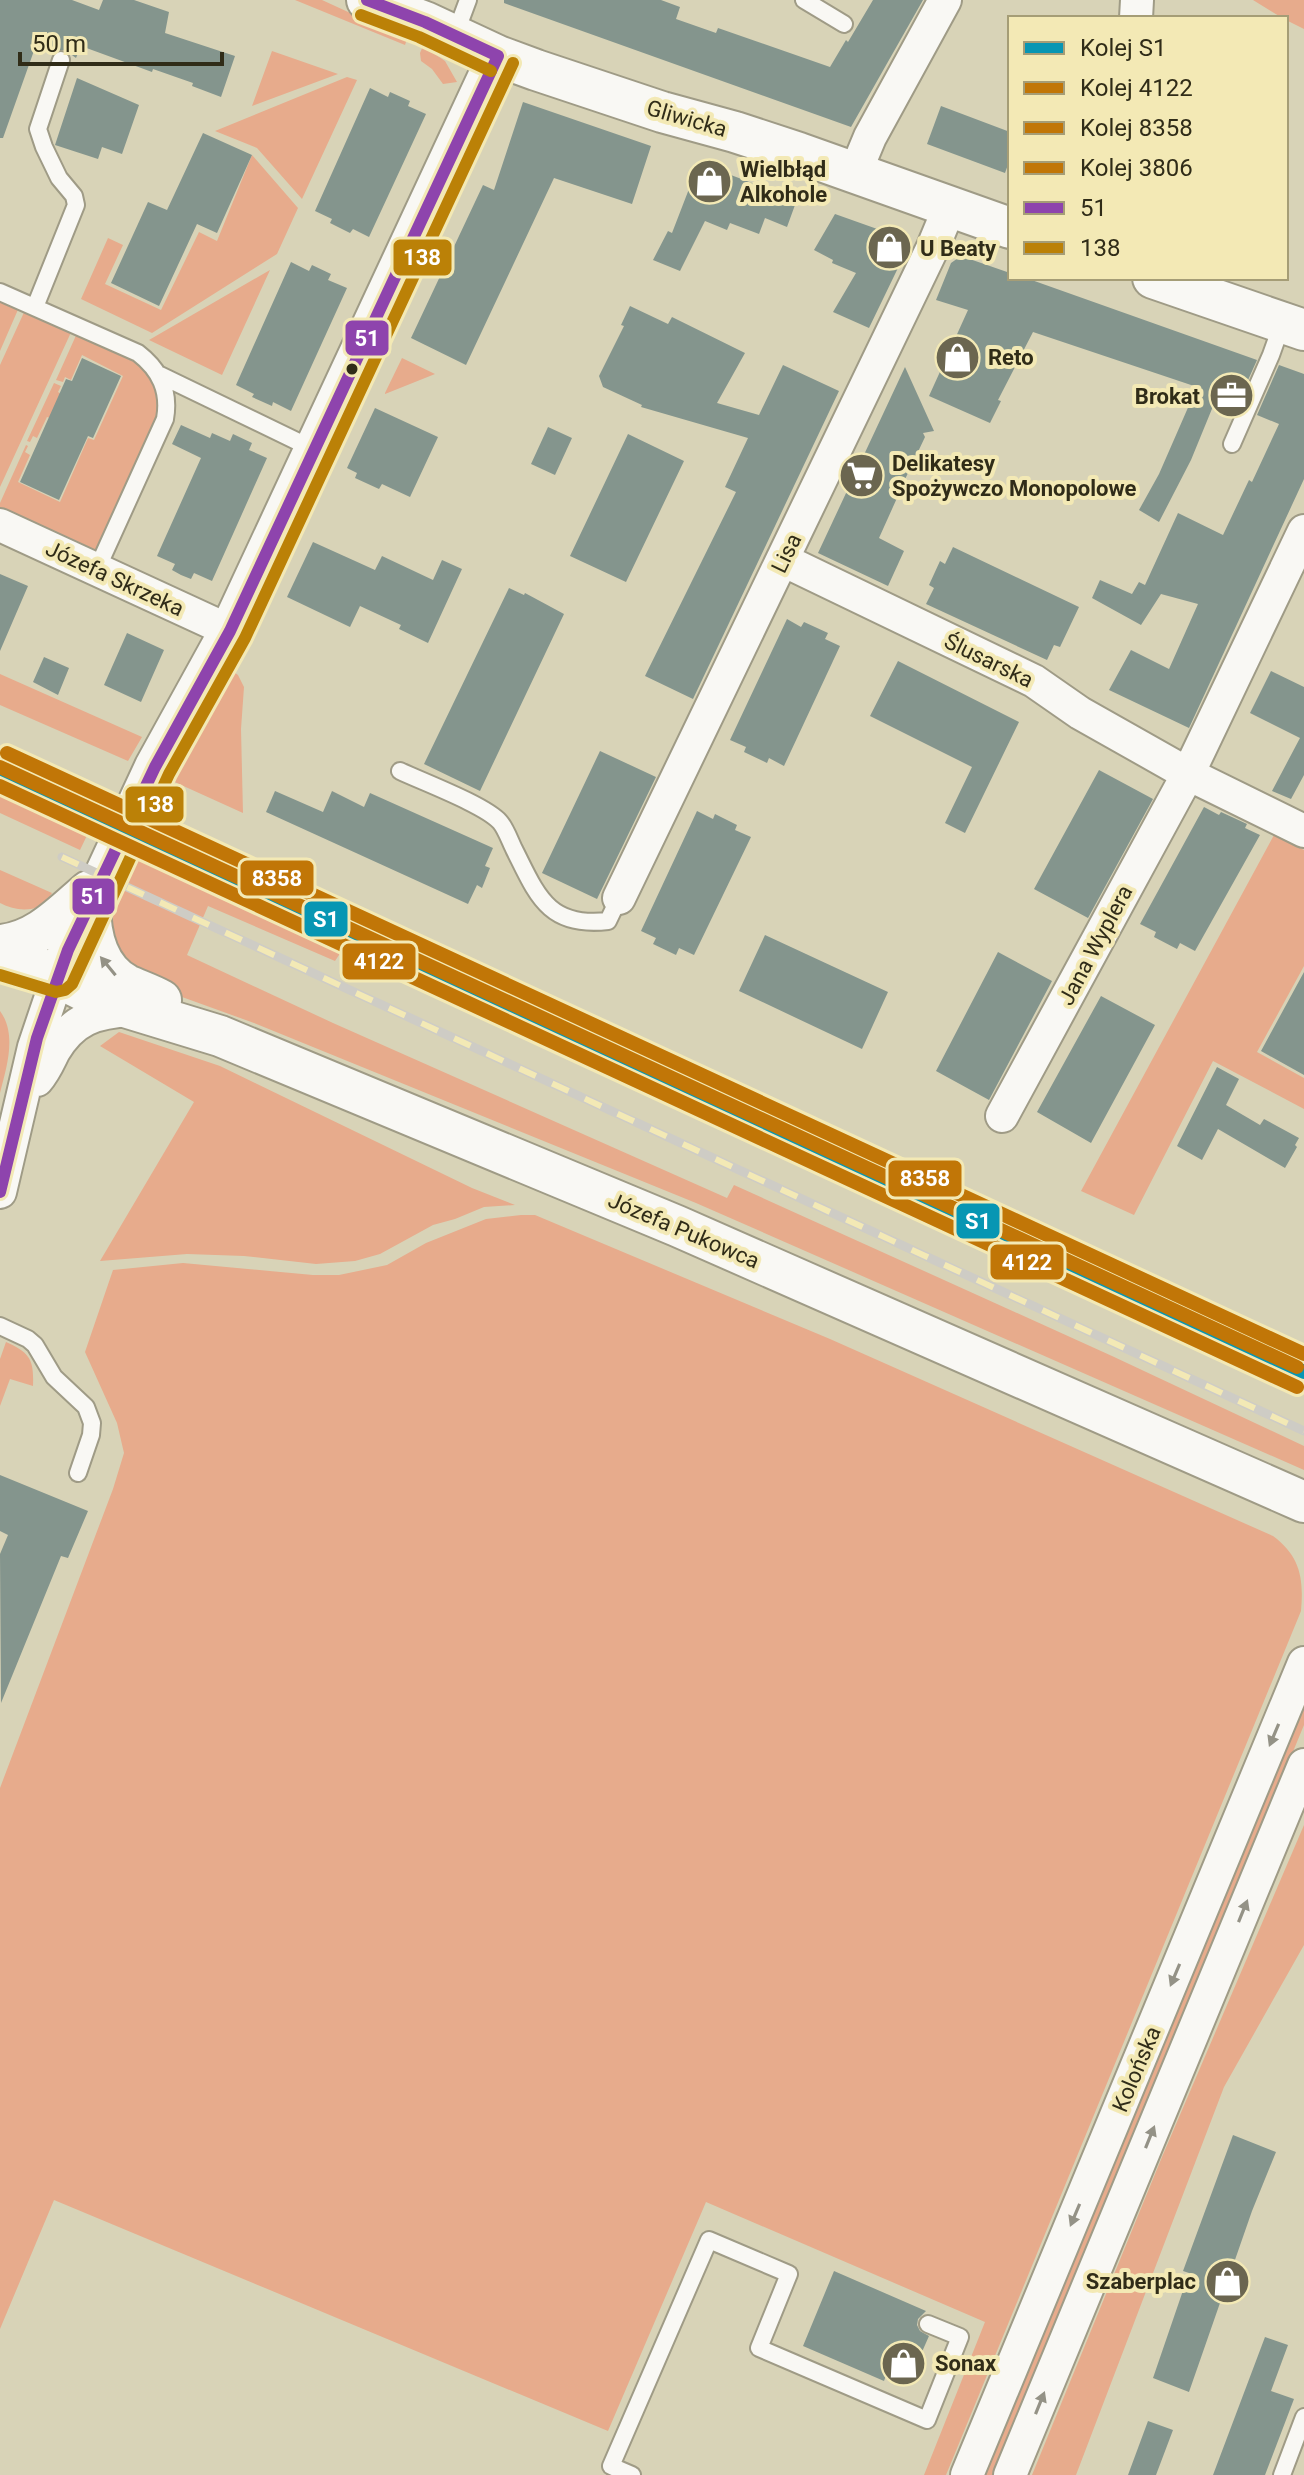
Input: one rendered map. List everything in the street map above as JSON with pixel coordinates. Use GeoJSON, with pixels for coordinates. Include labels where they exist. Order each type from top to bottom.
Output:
{"type":"FeatureCollection","features":[{"type":"Feature","properties":{"kind":"street","name":"Gliwicka"},"geometry":{"type":"LineString","coordinates":[[367,0],[462,18],[498,56],[649,108],[735,132],[1008,227]]}},
{"type":"Feature","properties":{"kind":"street"},"geometry":{"type":"LineString","coordinates":[[855,173],[870,137],[945,0]]}},
{"type":"Feature","properties":{"kind":"street"},"geometry":{"type":"LineString","coordinates":[[0,1192],[37,1038],[58,976],[155,767],[230,631],[498,56]]}},
{"type":"Feature","properties":{"kind":"street","name":"Lisa"},"geometry":{"type":"LineString","coordinates":[[619,898],[950,206]]}},
{"type":"Feature","properties":{"kind":"street"},"geometry":{"type":"LineString","coordinates":[[1159,280],[1293,327]]}},
{"type":"Feature","properties":{"kind":"street","name":"Józefa Skrzeka"},"geometry":{"type":"LineString","coordinates":[[0,525],[230,631]]}},
{"type":"Feature","properties":{"kind":"street","name":"Jana Wyplera"},"geometry":{"type":"LineString","coordinates":[[1002,1116],[1188,774],[1304,531]]}},
{"type":"Feature","properties":{"kind":"street","name":"Ślusarska"},"geometry":{"type":"LineString","coordinates":[[783,560],[1034,681],[1080,713],[1188,774]]}},
{"type":"Feature","properties":{"kind":"street"},"geometry":{"type":"LineString","coordinates":[[1188,774],[1304,831]]}},
{"type":"Feature","properties":{"kind":"street"},"geometry":{"type":"LineString","coordinates":[[0,945],[40,931],[96,892]]}},
{"type":"Feature","properties":{"kind":"street"},"geometry":{"type":"LineString","coordinates":[[96,892],[92,936],[99,956],[110,970],[124,983],[185,1012],[220,1036]]}},
{"type":"Feature","properties":{"kind":"street","name":"Józefa Pukowca"},"geometry":{"type":"LineString","coordinates":[[0,958],[39,968],[102,1000],[220,1036],[677,1226],[1304,1502]]}},
{"type":"Feature","properties":{"kind":"street"},"geometry":{"type":"LineString","coordinates":[[22,1097],[43,1073],[70,1029],[102,1012],[136,1010]]}},
{"type":"Feature","properties":{"kind":"street","name":"Kolońska"},"geometry":{"type":"LineString","coordinates":[[967,2475],[1304,1663]]}},
{"type":"Feature","properties":{"kind":"street","name":"Kolońska"},"geometry":{"type":"LineString","coordinates":[[1010,2475],[1304,1765]]}},
{"type":"Feature","properties":{"kind":"lane"},"geometry":{"type":"LineString","coordinates":[[804,0],[844,24]]}},
{"type":"Feature","properties":{"kind":"lane"},"geometry":{"type":"LineString","coordinates":[[35,307],[76,205],[74,196],[59,178],[38,129],[61,60]]}},
{"type":"Feature","properties":{"kind":"lane"},"geometry":{"type":"LineString","coordinates":[[0,292],[138,353],[160,375],[168,404],[165,419],[97,569]]}},
{"type":"Feature","properties":{"kind":"lane"},"geometry":{"type":"LineString","coordinates":[[1232,444],[1271,355],[1293,327]]}},
{"type":"Feature","properties":{"kind":"lane"},"geometry":{"type":"LineString","coordinates":[[160,375],[315,449]]}},
{"type":"Feature","properties":{"kind":"lane"},"geometry":{"type":"LineString","coordinates":[[400,771],[482,809],[501,823],[538,897],[552,911],[569,919],[592,923],[608,921],[619,898]]}},
{"type":"Feature","properties":{"kind":"lane"},"geometry":{"type":"LineString","coordinates":[[0,1326],[35,1345],[54,1377],[86,1407],[92,1423],[91,1435],[78,1473]]}},
{"type":"Feature","properties":{"kind":"lane"},"geometry":{"type":"LineString","coordinates":[[632,2475],[611,2466],[709,2240],[789,2274],[759,2348],[927,2420],[960,2337],[928,2324]]}},
{"type":"Feature","properties":{"kind":"lane"},"geometry":{"type":"LineString","coordinates":[[1282,2475],[1304,2417]]}},
{"type":"Feature","properties":{"kind":"shaded area"},"geometry":{"type":"Polygon","coordinates":[[[295,0],[322,0],[407,39],[405,45],[295,0]]]}},
{"type":"Feature","properties":{"kind":"shaded area"},"geometry":{"type":"Polygon","coordinates":[[[1253,0],[1304,0],[1304,29],[1288,21],[1288,16],[1279,16],[1253,0]]]}},
{"type":"Feature","properties":{"kind":"shaded area"},"geometry":{"type":"Polygon","coordinates":[[[423,46],[445,61],[457,82],[443,84],[432,69],[421,61],[423,46]]]}},
{"type":"Feature","properties":{"kind":"shaded area"},"geometry":{"type":"Polygon","coordinates":[[[272,51],[338,74],[252,106],[272,51]]]}},
{"type":"Feature","properties":{"kind":"shaded area"},"geometry":{"type":"Polygon","coordinates":[[[347,77],[357,80],[302,199],[257,148],[215,131],[347,77]]]}},
{"type":"Feature","properties":{"kind":"shaded area"},"geometry":{"type":"Polygon","coordinates":[[[252,155],[298,208],[277,254],[152,333],[81,299],[108,238],[123,245],[105,284],[161,310],[199,232],[217,241],[252,155]]]}},
{"type":"Feature","properties":{"kind":"shaded area"},"geometry":{"type":"Polygon","coordinates":[[[270,270],[222,375],[149,340],[270,270]]]}},
{"type":"Feature","properties":{"kind":"shaded area"},"geometry":{"type":"Polygon","coordinates":[[[0,297],[20,305],[0,351],[0,297]]]}},
{"type":"Feature","properties":{"kind":"shaded area"},"geometry":{"type":"Polygon","coordinates":[[[26,308],[73,328],[0,487],[0,365],[26,308]]]}},
{"type":"Feature","properties":{"kind":"shaded area"},"geometry":{"type":"Polygon","coordinates":[[[78,331],[147,365],[163,403],[98,560],[0,515],[0,503],[26,445],[25,452],[30,455],[18,482],[60,502],[88,438],[94,440],[123,376],[82,355],[71,380],[65,377],[63,382],[56,380],[78,331]]]}},
{"type":"Feature","properties":{"kind":"shaded area"},"geometry":{"type":"Polygon","coordinates":[[[402,358],[435,374],[385,394],[385,393],[402,358]]]}},
{"type":"Feature","properties":{"kind":"shaded area"},"geometry":{"type":"Polygon","coordinates":[[[54,383],[61,386],[58,392],[63,395],[53,419],[47,417],[37,438],[33,436],[30,442],[27,441],[54,383]]]}},
{"type":"Feature","properties":{"kind":"shaded area"},"geometry":{"type":"Polygon","coordinates":[[[234,672],[244,687],[241,729],[243,813],[168,779],[225,673],[234,672]]]}},
{"type":"Feature","properties":{"kind":"shaded area"},"geometry":{"type":"Polygon","coordinates":[[[0,674],[142,737],[128,761],[0,705],[0,674]]]}},
{"type":"Feature","properties":{"kind":"shaded area"},"geometry":{"type":"Polygon","coordinates":[[[0,781],[93,823],[80,850],[0,813],[0,781]]]}},
{"type":"Feature","properties":{"kind":"shaded area"},"geometry":{"type":"Polygon","coordinates":[[[1274,835],[1304,850],[1304,966],[1257,1052],[1304,1078],[1304,1109],[1213,1061],[1134,1215],[1081,1191],[1274,835]]]}},
{"type":"Feature","properties":{"kind":"shaded area"},"geometry":{"type":"Polygon","coordinates":[[[146,849],[347,943],[335,961],[208,906],[187,955],[727,1198],[734,1185],[1112,1356],[1304,1446],[1304,1470],[696,1203],[254,1023],[135,980],[123,972],[101,915],[122,871],[146,849]]]}},
{"type":"Feature","properties":{"kind":"shaded area"},"geometry":{"type":"Polygon","coordinates":[[[0,870],[52,893],[36,908],[22,910],[0,903],[0,870]]]}},
{"type":"Feature","properties":{"kind":"shaded area"},"geometry":{"type":"Polygon","coordinates":[[[0,1011],[9,1040],[8,1061],[0,1093],[0,1011]]]}},
{"type":"Feature","properties":{"kind":"shaded area"},"geometry":{"type":"Polygon","coordinates":[[[119,1032],[220,1066],[472,1188],[515,1205],[484,1207],[433,1225],[380,1254],[355,1261],[316,1264],[244,1256],[187,1254],[100,1261],[194,1102],[100,1046],[119,1032]]]}},
{"type":"Feature","properties":{"kind":"shaded area"},"geometry":{"type":"Polygon","coordinates":[[[535,1215],[830,1339],[1273,1536],[1295,1560],[1301,1578],[1301,1611],[946,2475],[924,2475],[985,2322],[706,2202],[608,2431],[54,2200],[0,2329],[0,1788],[124,1453],[117,1423],[85,1352],[113,1270],[183,1263],[339,1275],[387,1265],[426,1243],[486,1219],[535,1215]]]}},
{"type":"Feature","properties":{"kind":"shaded area"},"geometry":{"type":"Polygon","coordinates":[[[6,1342],[29,1358],[33,1369],[33,1386],[10,1379],[0,1406],[0,1359],[6,1342]]]}},
{"type":"Feature","properties":{"kind":"shaded area"},"geometry":{"type":"Polygon","coordinates":[[[1304,1702],[1304,1725],[994,2475],[984,2475],[1304,1702]]]}},
{"type":"Feature","properties":{"kind":"shaded area"},"geometry":{"type":"Polygon","coordinates":[[[1304,1825],[1304,1945],[1224,2087],[1076,2475],[1032,2475],[1162,2157],[1304,1825]]]}},
{"type":"Feature","properties":{"kind":"building"},"geometry":{"type":"Polygon","coordinates":[[[0,0],[72,0],[99,10],[103,0],[134,0],[169,12],[165,33],[235,56],[221,97],[192,86],[193,83],[153,69],[152,72],[81,46],[76,58],[65,50],[55,51],[36,45],[3,138],[0,138],[0,0]]]}},
{"type":"Feature","properties":{"kind":"building"},"geometry":{"type":"Polygon","coordinates":[[[504,0],[661,0],[680,7],[676,19],[716,33],[718,28],[830,67],[873,0],[923,0],[851,127],[504,3],[504,0]]]}},
{"type":"Feature","properties":{"kind":"building"},"geometry":{"type":"Polygon","coordinates":[[[77,78],[139,105],[122,154],[102,147],[98,159],[55,145],[77,78]]]}},
{"type":"Feature","properties":{"kind":"building"},"geometry":{"type":"Polygon","coordinates":[[[370,88],[388,97],[390,92],[410,101],[408,106],[426,114],[369,237],[353,229],[350,233],[315,211],[370,88]]]}},
{"type":"Feature","properties":{"kind":"building"},"geometry":{"type":"Polygon","coordinates":[[[523,102],[651,146],[632,204],[554,178],[466,365],[411,338],[483,185],[494,190],[523,102]]]}},
{"type":"Feature","properties":{"kind":"building"},"geometry":{"type":"Polygon","coordinates":[[[941,106],[1008,131],[1008,165],[1005,173],[927,144],[941,106]]]}},
{"type":"Feature","properties":{"kind":"building"},"geometry":{"type":"Polygon","coordinates":[[[203,133],[252,155],[217,233],[197,224],[159,306],[111,283],[148,202],[167,210],[203,133]]]}},
{"type":"Feature","properties":{"kind":"building"},"geometry":{"type":"Polygon","coordinates":[[[699,163],[776,192],[774,197],[795,205],[787,227],[765,218],[759,234],[730,223],[727,230],[705,221],[680,271],[653,260],[668,231],[672,233],[699,163]]]}},
{"type":"Feature","properties":{"kind":"building"},"geometry":{"type":"Polygon","coordinates":[[[835,214],[911,241],[869,328],[833,312],[856,273],[832,263],[833,260],[814,250],[835,214]]]}},
{"type":"Feature","properties":{"kind":"building"},"geometry":{"type":"Polygon","coordinates":[[[961,256],[1008,272],[1008,280],[1032,280],[1257,360],[1236,407],[1216,399],[1191,460],[1159,522],[1139,510],[1159,474],[1197,387],[1033,332],[998,400],[1001,401],[990,423],[929,396],[968,310],[936,300],[951,263],[961,256]]]}},
{"type":"Feature","properties":{"kind":"building"},"geometry":{"type":"Polygon","coordinates":[[[291,262],[309,271],[312,265],[331,274],[328,280],[347,288],[291,411],[252,397],[254,394],[236,385],[291,262]]]}},
{"type":"Feature","properties":{"kind":"building"},"geometry":{"type":"Polygon","coordinates":[[[630,306],[668,324],[672,317],[745,353],[717,403],[759,415],[783,365],[839,391],[693,699],[645,676],[736,492],[725,487],[748,438],[641,407],[603,387],[599,376],[624,326],[621,325],[630,306]]]}},
{"type":"Feature","properties":{"kind":"building"},"geometry":{"type":"Polygon","coordinates":[[[82,358],[121,376],[93,438],[88,436],[59,500],[20,482],[66,379],[72,381],[82,358]]]}},
{"type":"Feature","properties":{"kind":"building"},"geometry":{"type":"Polygon","coordinates":[[[1279,365],[1304,374],[1304,479],[1189,728],[1109,690],[1131,650],[1169,669],[1198,604],[1161,594],[1141,625],[1092,598],[1100,580],[1132,594],[1139,582],[1145,585],[1178,513],[1223,535],[1279,424],[1257,415],[1279,365]]]}},
{"type":"Feature","properties":{"kind":"building"},"geometry":{"type":"Polygon","coordinates":[[[905,367],[934,431],[923,433],[925,437],[896,493],[897,498],[879,538],[904,551],[888,586],[818,553],[905,367]]]}},
{"type":"Feature","properties":{"kind":"building"},"geometry":{"type":"Polygon","coordinates":[[[375,408],[438,437],[410,497],[382,484],[379,489],[355,478],[357,473],[347,468],[375,408]]]}},
{"type":"Feature","properties":{"kind":"building"},"geometry":{"type":"Polygon","coordinates":[[[181,425],[210,438],[212,433],[230,441],[233,434],[252,443],[249,450],[267,458],[212,581],[194,573],[191,579],[181,575],[172,570],[175,564],[157,556],[201,458],[172,444],[181,425]]]}},
{"type":"Feature","properties":{"kind":"building"},"geometry":{"type":"Polygon","coordinates":[[[548,427],[572,438],[555,475],[531,464],[548,427]]]}},
{"type":"Feature","properties":{"kind":"building"},"geometry":{"type":"Polygon","coordinates":[[[628,434],[684,461],[626,582],[570,556],[628,434]]]}},
{"type":"Feature","properties":{"kind":"building"},"geometry":{"type":"Polygon","coordinates":[[[313,542],[375,570],[382,556],[433,580],[442,560],[462,569],[428,643],[399,629],[401,625],[360,606],[350,627],[287,597],[313,542]]]}},
{"type":"Feature","properties":{"kind":"building"},"geometry":{"type":"Polygon","coordinates":[[[953,547],[1079,607],[1060,647],[1054,645],[1047,660],[926,604],[934,588],[929,585],[940,561],[945,564],[953,547]]]}},
{"type":"Feature","properties":{"kind":"building"},"geometry":{"type":"Polygon","coordinates":[[[0,574],[28,586],[0,651],[0,574]]]}},
{"type":"Feature","properties":{"kind":"building"},"geometry":{"type":"Polygon","coordinates":[[[509,588],[564,614],[480,791],[424,764],[509,588]]]}},
{"type":"Feature","properties":{"kind":"building"},"geometry":{"type":"Polygon","coordinates":[[[787,619],[801,627],[804,622],[828,633],[825,639],[840,646],[784,766],[769,758],[767,763],[744,752],[746,747],[730,740],[787,619]]]}},
{"type":"Feature","properties":{"kind":"building"},"geometry":{"type":"Polygon","coordinates":[[[127,633],[164,650],[141,702],[104,685],[127,633]]]}},
{"type":"Feature","properties":{"kind":"building"},"geometry":{"type":"Polygon","coordinates":[[[44,657],[69,668],[58,695],[33,682],[44,657]]]}},
{"type":"Feature","properties":{"kind":"building"},"geometry":{"type":"Polygon","coordinates":[[[898,661],[1019,722],[965,833],[945,823],[972,767],[870,716],[898,661]]]}},
{"type":"Feature","properties":{"kind":"building"},"geometry":{"type":"Polygon","coordinates":[[[1271,671],[1304,687],[1304,775],[1291,799],[1272,791],[1300,738],[1250,713],[1271,671]]]}},
{"type":"Feature","properties":{"kind":"building"},"geometry":{"type":"Polygon","coordinates":[[[600,751],[656,777],[597,899],[542,873],[600,751]]]}},
{"type":"Feature","properties":{"kind":"building"},"geometry":{"type":"Polygon","coordinates":[[[1099,770],[1153,799],[1088,918],[1034,889],[1099,770]]]}},
{"type":"Feature","properties":{"kind":"building"},"geometry":{"type":"Polygon","coordinates":[[[275,791],[323,812],[332,791],[364,807],[370,793],[493,848],[485,866],[490,868],[482,888],[477,885],[468,904],[266,812],[275,791]]]}},
{"type":"Feature","properties":{"kind":"building"},"geometry":{"type":"Polygon","coordinates":[[[1204,807],[1247,824],[1245,828],[1260,835],[1195,951],[1180,943],[1177,949],[1154,937],[1156,932],[1140,924],[1204,807]]]}},
{"type":"Feature","properties":{"kind":"building"},"geometry":{"type":"Polygon","coordinates":[[[697,811],[713,819],[715,814],[737,825],[735,830],[751,837],[694,955],[679,948],[676,955],[653,944],[656,938],[641,931],[697,811]]]}},
{"type":"Feature","properties":{"kind":"building"},"geometry":{"type":"Polygon","coordinates":[[[765,935],[888,992],[862,1049],[739,991],[765,935]]]}},
{"type":"Feature","properties":{"kind":"building"},"geometry":{"type":"Polygon","coordinates":[[[998,952],[1052,981],[989,1100],[936,1071],[998,952]]]}},
{"type":"Feature","properties":{"kind":"building"},"geometry":{"type":"Polygon","coordinates":[[[1304,972],[1304,1075],[1261,1051],[1304,972]]]}},
{"type":"Feature","properties":{"kind":"building"},"geometry":{"type":"Polygon","coordinates":[[[1101,996],[1155,1025],[1091,1143],[1037,1112],[1101,996]]]}},
{"type":"Feature","properties":{"kind":"building"},"geometry":{"type":"Polygon","coordinates":[[[1217,1067],[1239,1079],[1226,1105],[1260,1125],[1264,1119],[1299,1138],[1285,1168],[1218,1129],[1202,1160],[1177,1146],[1217,1067]]]}},
{"type":"Feature","properties":{"kind":"building"},"geometry":{"type":"Polygon","coordinates":[[[0,1475],[88,1511],[68,1558],[61,1556],[1,1703],[0,1554],[8,1535],[0,1531],[0,1475]]]}},
{"type":"Feature","properties":{"kind":"building"},"geometry":{"type":"Polygon","coordinates":[[[1233,2135],[1276,2152],[1252,2211],[1189,2392],[1153,2378],[1189,2273],[1183,2271],[1233,2135]]]}},
{"type":"Feature","properties":{"kind":"building"},"geometry":{"type":"Polygon","coordinates":[[[834,2271],[926,2311],[918,2319],[917,2325],[929,2336],[910,2379],[888,2370],[884,2381],[803,2346],[834,2271]]]}},
{"type":"Feature","properties":{"kind":"building"},"geometry":{"type":"Polygon","coordinates":[[[1265,2337],[1288,2345],[1271,2391],[1294,2399],[1265,2475],[1213,2475],[1265,2337]]]}},
{"type":"Feature","properties":{"kind":"building"},"geometry":{"type":"Polygon","coordinates":[[[1148,2421],[1173,2430],[1156,2475],[1128,2475],[1148,2421]]]}},
{"type":"Feature","properties":{"kind":"railway"},"geometry":{"type":"LineString","coordinates":[[62,857],[1304,1431]]}},
{"type":"Feature","properties":{"kind":"rail line","name":"8358"},"geometry":{"type":"LineString","coordinates":[[7,753],[1304,1354]]}},
{"type":"Feature","properties":{"kind":"rail line","name":"3806"},"geometry":{"type":"LineString","coordinates":[[0,767],[1297,1367]]}},
{"type":"Feature","properties":{"kind":"rail line","name":"S1"},"geometry":{"type":"LineString","coordinates":[[0,768],[1304,1372]]}},
{"type":"Feature","properties":{"kind":"rail line","name":"4122"},"geometry":{"type":"LineString","coordinates":[[0,786],[1297,1387]]}},
{"type":"Feature","properties":{"kind":"transit line","name":"51"},"geometry":{"type":"LineString","coordinates":[[367,0],[425,22],[498,56]]}},
{"type":"Feature","properties":{"kind":"transit line","name":"138"},"geometry":{"type":"LineString","coordinates":[[361,15],[419,37],[491,71]]}},
{"type":"Feature","properties":{"kind":"transit line","name":"51"},"geometry":{"type":"LineString","coordinates":[[0,1192],[37,1038],[68,950],[155,767],[230,631],[498,56]]}},
{"type":"Feature","properties":{"kind":"transit line","name":"138"},"geometry":{"type":"LineString","coordinates":[[0,975],[56,992],[72,984],[169,774],[245,638],[513,63]]}},
{"type":"Feature","properties":{"kind":"place","name":"Wielbłąd Alkohole"},"geometry":{"type":"Point","coordinates":[709,182]}},
{"type":"Feature","properties":{"kind":"place","name":"U Beaty"},"geometry":{"type":"Point","coordinates":[889,248]}},
{"type":"Feature","properties":{"kind":"place","name":"Reto"},"geometry":{"type":"Point","coordinates":[957,357]}},
{"type":"Feature","properties":{"kind":"place","name":"Brokat"},"geometry":{"type":"Point","coordinates":[1231,396]}},
{"type":"Feature","properties":{"kind":"place","name":"Delikatesy Spożywczo Monopolowe"},"geometry":{"type":"Point","coordinates":[861,476]}},
{"type":"Feature","properties":{"kind":"place","name":"Szaberplac"},"geometry":{"type":"Point","coordinates":[1227,2281]}},
{"type":"Feature","properties":{"kind":"place","name":"Sonax"},"geometry":{"type":"Point","coordinates":[904,2363]}}]}
